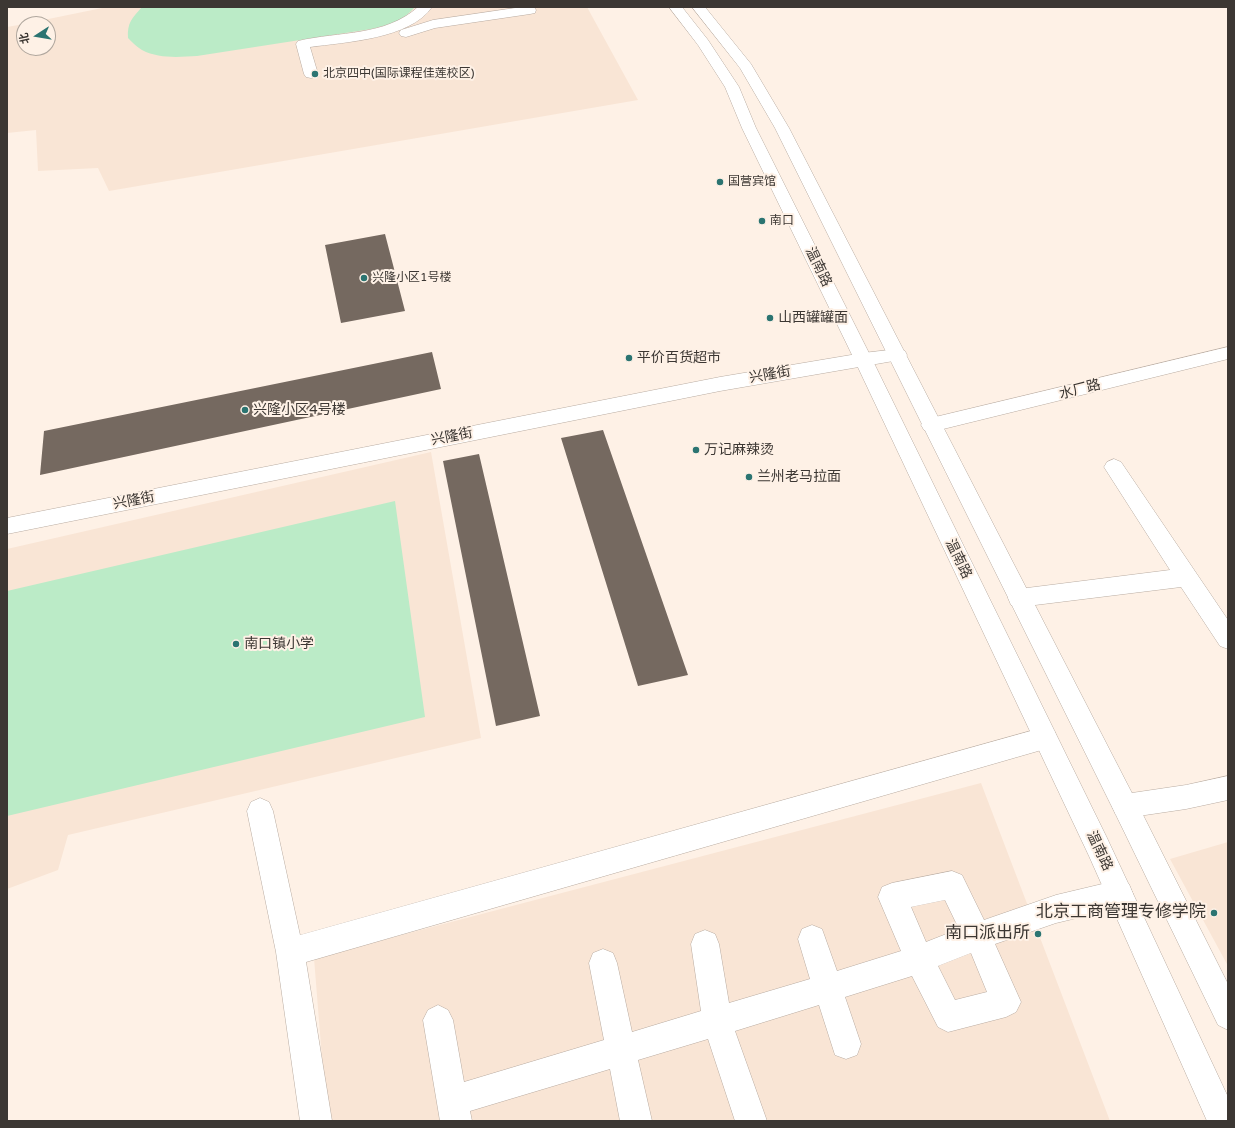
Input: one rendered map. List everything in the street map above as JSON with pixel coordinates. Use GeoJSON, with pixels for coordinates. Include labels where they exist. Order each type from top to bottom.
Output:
{"type":"FeatureCollection","features":[{"type":"Feature","properties":{"kind":"street"},"geometry":{"type":"LineString","coordinates":[[406,33],[433,24],[530,10],[528,7]]}},
{"type":"Feature","properties":{"kind":"street","name":"温南路"},"geometry":{"type":"LineString","coordinates":[[675,7],[703,43],[732,87],[749,128],[863,359],[1045,738],[1119,894],[1223,1121]]}},
{"type":"Feature","properties":{"kind":"street"},"geometry":{"type":"LineString","coordinates":[[698,7],[746,67],[763,94],[898,355],[931,425],[1125,806],[1139,838],[1228,1015]]}},
{"type":"Feature","properties":{"kind":"street"},"geometry":{"type":"LineString","coordinates":[[311,74],[303,44],[393,29],[411,21],[424,9],[441,9]]}},
{"type":"Feature","properties":{"kind":"street","name":"水厂路"},"geometry":{"type":"LineString","coordinates":[[931,425],[1228,352]]}},
{"type":"Feature","properties":{"kind":"street","name":"兴隆街"},"geometry":{"type":"LineString","coordinates":[[7,526],[720,384],[863,359],[898,355]]}},
{"type":"Feature","properties":{"kind":"street"},"geometry":{"type":"LineString","coordinates":[[1114,468],[1228,638]]}},
{"type":"Feature","properties":{"kind":"street"},"geometry":{"type":"LineString","coordinates":[[1019,598],[1188,577]]}},
{"type":"Feature","properties":{"kind":"street"},"geometry":{"type":"LineString","coordinates":[[290,952],[1045,738]]}},
{"type":"Feature","properties":{"kind":"street"},"geometry":{"type":"LineString","coordinates":[[1125,806],[1186,797],[1228,788]]}},
{"type":"Feature","properties":{"kind":"street"},"geometry":{"type":"LineString","coordinates":[[260,811],[290,952],[316,1121]]}},
{"type":"Feature","properties":{"kind":"street"},"geometry":{"type":"LineString","coordinates":[[952,885],[978,937],[1006,1002],[948,1017],[919,959],[892,897],[952,885]]}},
{"type":"Feature","properties":{"kind":"street"},"geometry":{"type":"LineString","coordinates":[[438,1020],[454,1111],[622,1050],[919,959],[1056,909],[1119,894]]}},
{"type":"Feature","properties":{"kind":"street"},"geometry":{"type":"LineString","coordinates":[[812,939],[846,1044]]}},
{"type":"Feature","properties":{"kind":"street"},"geometry":{"type":"LineString","coordinates":[[705,944],[717,1021],[751,1121]]}},
{"type":"Feature","properties":{"kind":"street"},"geometry":{"type":"LineString","coordinates":[[603,963],[636,1121]]}},
{"type":"Feature","properties":{"kind":"shaded area","name":"北京四中(国际课程佳莲校区)"},"geometry":{"type":"Polygon","coordinates":[[[107,7],[587,7],[638,100],[109,191],[98,168],[38,171],[36,130],[7,133],[7,27],[16,25],[16,56],[56,56],[56,17],[107,7]]]}},
{"type":"Feature","properties":{"kind":"shaded area","name":"南口镇小学"},"geometry":{"type":"Polygon","coordinates":[[[431,452],[481,738],[68,835],[58,870],[7,889],[7,549],[431,452]]]}},
{"type":"Feature","properties":{"kind":"shaded area"},"geometry":{"type":"Polygon","coordinates":[[[981,783],[1110,1121],[327,1121],[314,958],[981,783]]]}},
{"type":"Feature","properties":{"kind":"shaded area","name":"北京工商管理专修学院"},"geometry":{"type":"Polygon","coordinates":[[[1228,842],[1228,966],[1170,859],[1228,842]]]}},
{"type":"Feature","properties":{"kind":"green space"},"geometry":{"type":"Polygon","coordinates":[[[142,7],[415,7],[406,16],[395,22],[371,29],[197,56],[176,57],[149,53],[140,49],[128,38],[129,24],[135,14],[142,7]]]}},
{"type":"Feature","properties":{"kind":"green space","name":"南口镇小学"},"geometry":{"type":"Polygon","coordinates":[[[395,501],[425,717],[7,816],[7,591],[395,501]]]}},
{"type":"Feature","properties":{"kind":"building","name":"兴隆小区1号楼"},"geometry":{"type":"Polygon","coordinates":[[[385,234],[405,311],[341,323],[325,245],[385,234]]]}},
{"type":"Feature","properties":{"kind":"building","name":"兴隆小区4号楼"},"geometry":{"type":"Polygon","coordinates":[[[432,352],[441,389],[40,475],[44,431],[432,352]]]}},
{"type":"Feature","properties":{"kind":"building"},"geometry":{"type":"Polygon","coordinates":[[[603,430],[688,675],[638,686],[561,438],[603,430]]]}},
{"type":"Feature","properties":{"kind":"building"},"geometry":{"type":"Polygon","coordinates":[[[479,454],[540,716],[496,726],[443,461],[479,454]]]}},
{"type":"Feature","properties":{"kind":"place","name":"北京四中(国际课程佳莲校区)"},"geometry":{"type":"Point","coordinates":[315,74]}},
{"type":"Feature","properties":{"kind":"place","name":"国营宾馆"},"geometry":{"type":"Point","coordinates":[720,182]}},
{"type":"Feature","properties":{"kind":"place","name":"南口"},"geometry":{"type":"Point","coordinates":[762,221]}},
{"type":"Feature","properties":{"kind":"place","name":"兴隆小区1号楼"},"geometry":{"type":"Point","coordinates":[364,278]}},
{"type":"Feature","properties":{"kind":"place","name":"山西罐罐面"},"geometry":{"type":"Point","coordinates":[770,318]}},
{"type":"Feature","properties":{"kind":"place","name":"平价百货超市"},"geometry":{"type":"Point","coordinates":[629,358]}},
{"type":"Feature","properties":{"kind":"place","name":"兴隆小区4号楼"},"geometry":{"type":"Point","coordinates":[245,410]}},
{"type":"Feature","properties":{"kind":"place","name":"万记麻辣烫"},"geometry":{"type":"Point","coordinates":[696,450]}},
{"type":"Feature","properties":{"kind":"place","name":"兰州老马拉面"},"geometry":{"type":"Point","coordinates":[749,477]}},
{"type":"Feature","properties":{"kind":"place","name":"南口镇小学"},"geometry":{"type":"Point","coordinates":[236,644]}},
{"type":"Feature","properties":{"kind":"place","name":"北京工商管理专修学院"},"geometry":{"type":"Point","coordinates":[1214,913]}},
{"type":"Feature","properties":{"kind":"place","name":"南口派出所"},"geometry":{"type":"Point","coordinates":[1038,934]}}]}
